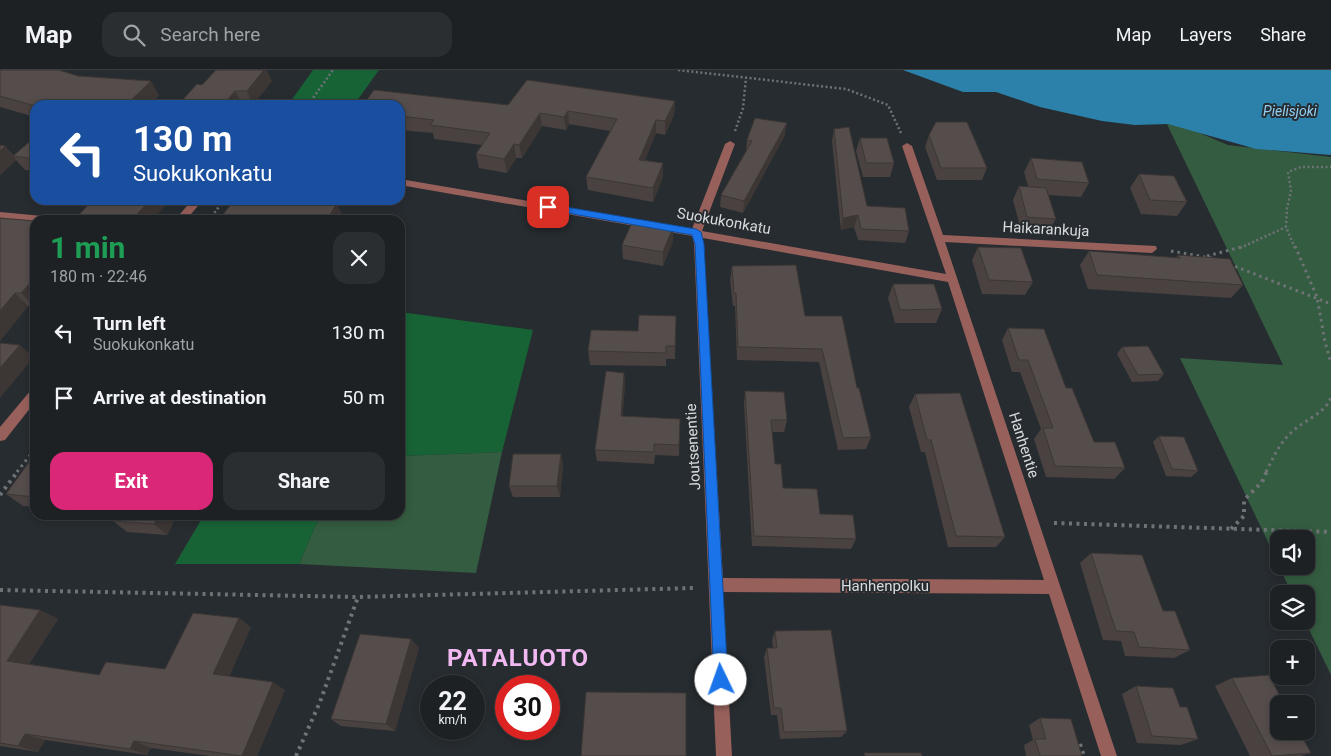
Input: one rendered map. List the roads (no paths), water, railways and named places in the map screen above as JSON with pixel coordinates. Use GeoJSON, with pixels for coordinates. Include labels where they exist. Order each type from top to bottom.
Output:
{"type":"FeatureCollection","features":[{"type":"Feature","properties":{"kind":"street","name":"Joutsenentie"},"geometry":{"type":"LineString","coordinates":[[724,756],[699,244],[696,232],[730,144]]}},
{"type":"Feature","properties":{"kind":"street","name":"Hanhentie"},"geometry":{"type":"LineString","coordinates":[[907,146],[953,279],[1108,756]]}},
{"type":"Feature","properties":{"kind":"street","name":"Suokukonkatu"},"geometry":{"type":"LineString","coordinates":[[405,183],[696,232],[953,279]]}},
{"type":"Feature","properties":{"kind":"street"},"geometry":{"type":"LineString","coordinates":[[184,215],[194,205]]}},
{"type":"Feature","properties":{"kind":"street"},"geometry":{"type":"LineString","coordinates":[[0,215],[30,218]]}},
{"type":"Feature","properties":{"kind":"street","name":"Haikarankuja"},"geometry":{"type":"LineString","coordinates":[[939,238],[1152,249]]}},
{"type":"Feature","properties":{"kind":"street"},"geometry":{"type":"LineString","coordinates":[[2,432],[30,399]]}},
{"type":"Feature","properties":{"kind":"street","name":"Hanhenpolku"},"geometry":{"type":"LineString","coordinates":[[716,585],[1054,587]]}},
{"type":"Feature","properties":{"kind":"water","name":"Pielisjoki"},"geometry":{"type":"Polygon","coordinates":[[[903,70],[1331,70],[1331,155],[1256,149],[1168,124],[1135,125],[1102,121],[1040,107],[996,92],[963,92],[903,70]]]}},
{"type":"Feature","properties":{"kind":"district","name":"PATALUOTO"},"geometry":{"type":"Point","coordinates":[518,658]}}]}
